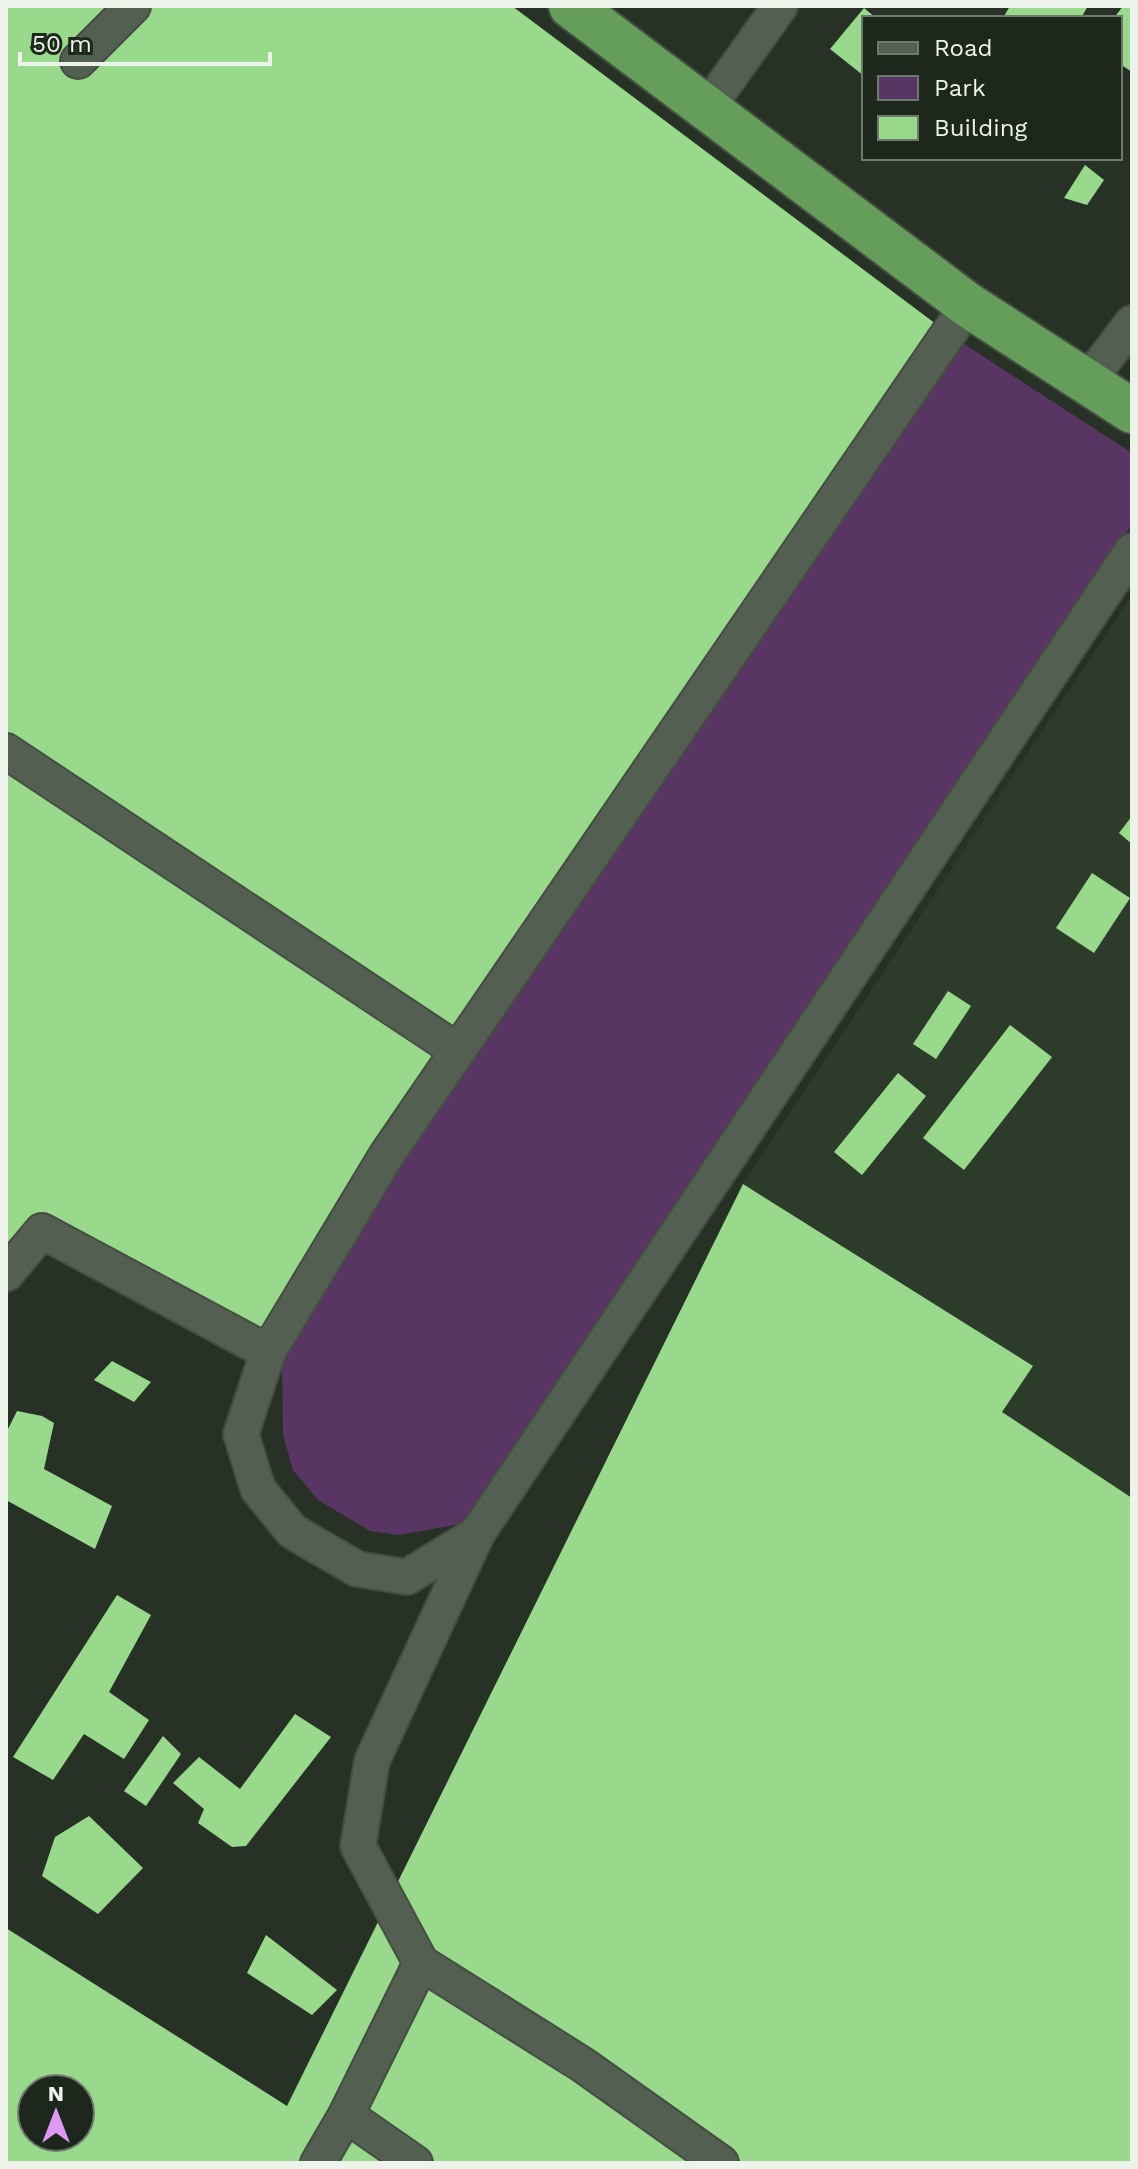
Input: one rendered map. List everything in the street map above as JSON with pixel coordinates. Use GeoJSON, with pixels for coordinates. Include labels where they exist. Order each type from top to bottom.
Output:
{"type":"FeatureCollection","features":[{"type":"Feature","properties":{"kind":"highway"},"geometry":{"type":"LineString","coordinates":[[571,6],[968,305],[1132,411]]}},
{"type":"Feature","properties":{"kind":"street"},"geometry":{"type":"LineString","coordinates":[[78,61],[133,6]]}},
{"type":"Feature","properties":{"kind":"street"},"geometry":{"type":"LineString","coordinates":[[708,107],[780,6]]}},
{"type":"Feature","properties":{"kind":"street"},"geometry":{"type":"LineString","coordinates":[[477,1534],[407,1577],[357,1569],[292,1531],[258,1489],[241,1434],[268,1352],[386,1156],[968,305]]}},
{"type":"Feature","properties":{"kind":"street"},"geometry":{"type":"LineString","coordinates":[[1088,381],[1132,323]]}},
{"type":"Feature","properties":{"kind":"street"},"geometry":{"type":"LineString","coordinates":[[721,2163],[583,2065],[421,1963],[358,1846],[372,1761],[477,1534],[1132,551]]}},
{"type":"Feature","properties":{"kind":"street"},"geometry":{"type":"LineString","coordinates":[[6,751],[458,1051]]}},
{"type":"Feature","properties":{"kind":"street"},"geometry":{"type":"LineString","coordinates":[[6,1274],[42,1231],[268,1352]]}},
{"type":"Feature","properties":{"kind":"street"},"geometry":{"type":"LineString","coordinates":[[318,2163],[346,2115],[421,1963]]}},
{"type":"Feature","properties":{"kind":"street"},"geometry":{"type":"LineString","coordinates":[[346,2115],[415,2163]]}},
{"type":"Feature","properties":{"kind":"shaded area"},"geometry":{"type":"Polygon","coordinates":[[[1132,596],[1132,1498],[1002,1412],[1033,1366],[743,1184],[1132,596]]]}},
{"type":"Feature","properties":{"kind":"green space"},"geometry":{"type":"Polygon","coordinates":[[[961,342],[1132,453],[1132,524],[466,1523],[399,1535],[370,1531],[318,1500],[293,1470],[283,1435],[282,1358],[399,1164],[961,342]]]}},
{"type":"Feature","properties":{"kind":"building"},"geometry":{"type":"Polygon","coordinates":[[[6,6],[512,6],[936,324],[261,1334],[38,1215],[6,1254],[6,6]]]}},
{"type":"Feature","properties":{"kind":"building"},"geometry":{"type":"Polygon","coordinates":[[[1010,6],[1088,6],[1082,16],[1004,16],[1010,6]]]}},
{"type":"Feature","properties":{"kind":"building"},"geometry":{"type":"Polygon","coordinates":[[[1123,6],[1132,6],[1132,72],[1122,65],[1122,16],[1116,16],[1123,6]]]}},
{"type":"Feature","properties":{"kind":"building"},"geometry":{"type":"Polygon","coordinates":[[[864,8],[874,16],[862,16],[862,74],[830,49],[864,8]]]}},
{"type":"Feature","properties":{"kind":"building"},"geometry":{"type":"Polygon","coordinates":[[[1085,165],[1104,180],[1087,205],[1064,198],[1085,165]]]}},
{"type":"Feature","properties":{"kind":"building"},"geometry":{"type":"Polygon","coordinates":[[[1132,816],[1132,844],[1119,833],[1132,816]]]}},
{"type":"Feature","properties":{"kind":"building"},"geometry":{"type":"Polygon","coordinates":[[[1092,873],[1130,898],[1094,953],[1056,928],[1092,873]]]}},
{"type":"Feature","properties":{"kind":"building"},"geometry":{"type":"Polygon","coordinates":[[[948,991],[971,1006],[936,1059],[913,1044],[948,991]]]}},
{"type":"Feature","properties":{"kind":"building"},"geometry":{"type":"Polygon","coordinates":[[[1010,1025],[1052,1057],[964,1170],[923,1138],[1010,1025]]]}},
{"type":"Feature","properties":{"kind":"building"},"geometry":{"type":"Polygon","coordinates":[[[898,1073],[926,1096],[862,1175],[834,1152],[898,1073]]]}},
{"type":"Feature","properties":{"kind":"building"},"geometry":{"type":"Polygon","coordinates":[[[743,1184],[1033,1366],[1002,1412],[1132,1498],[1132,2163],[6,2163],[6,1928],[287,2106],[743,1184]]]}},
{"type":"Feature","properties":{"kind":"building"},"geometry":{"type":"Polygon","coordinates":[[[112,1361],[151,1382],[134,1402],[94,1380],[112,1361]]]}},
{"type":"Feature","properties":{"kind":"building"},"geometry":{"type":"Polygon","coordinates":[[[17,1411],[42,1416],[54,1423],[44,1469],[112,1506],[95,1549],[6,1500],[6,1433],[17,1411]]]}},
{"type":"Feature","properties":{"kind":"building"},"geometry":{"type":"Polygon","coordinates":[[[117,1595],[151,1615],[109,1692],[149,1720],[124,1759],[84,1734],[53,1780],[13,1757],[117,1595]]]}},
{"type":"Feature","properties":{"kind":"building"},"geometry":{"type":"Polygon","coordinates":[[[295,1714],[331,1737],[246,1846],[232,1847],[198,1823],[204,1809],[173,1783],[199,1757],[240,1789],[295,1714]]]}},
{"type":"Feature","properties":{"kind":"building"},"geometry":{"type":"Polygon","coordinates":[[[163,1736],[181,1754],[146,1806],[124,1791],[163,1736]]]}},
{"type":"Feature","properties":{"kind":"building"},"geometry":{"type":"Polygon","coordinates":[[[89,1816],[143,1868],[98,1914],[42,1876],[55,1837],[89,1816]]]}},
{"type":"Feature","properties":{"kind":"building"},"geometry":{"type":"Polygon","coordinates":[[[266,1935],[337,1990],[312,2015],[247,1973],[266,1935]]]}}]}
